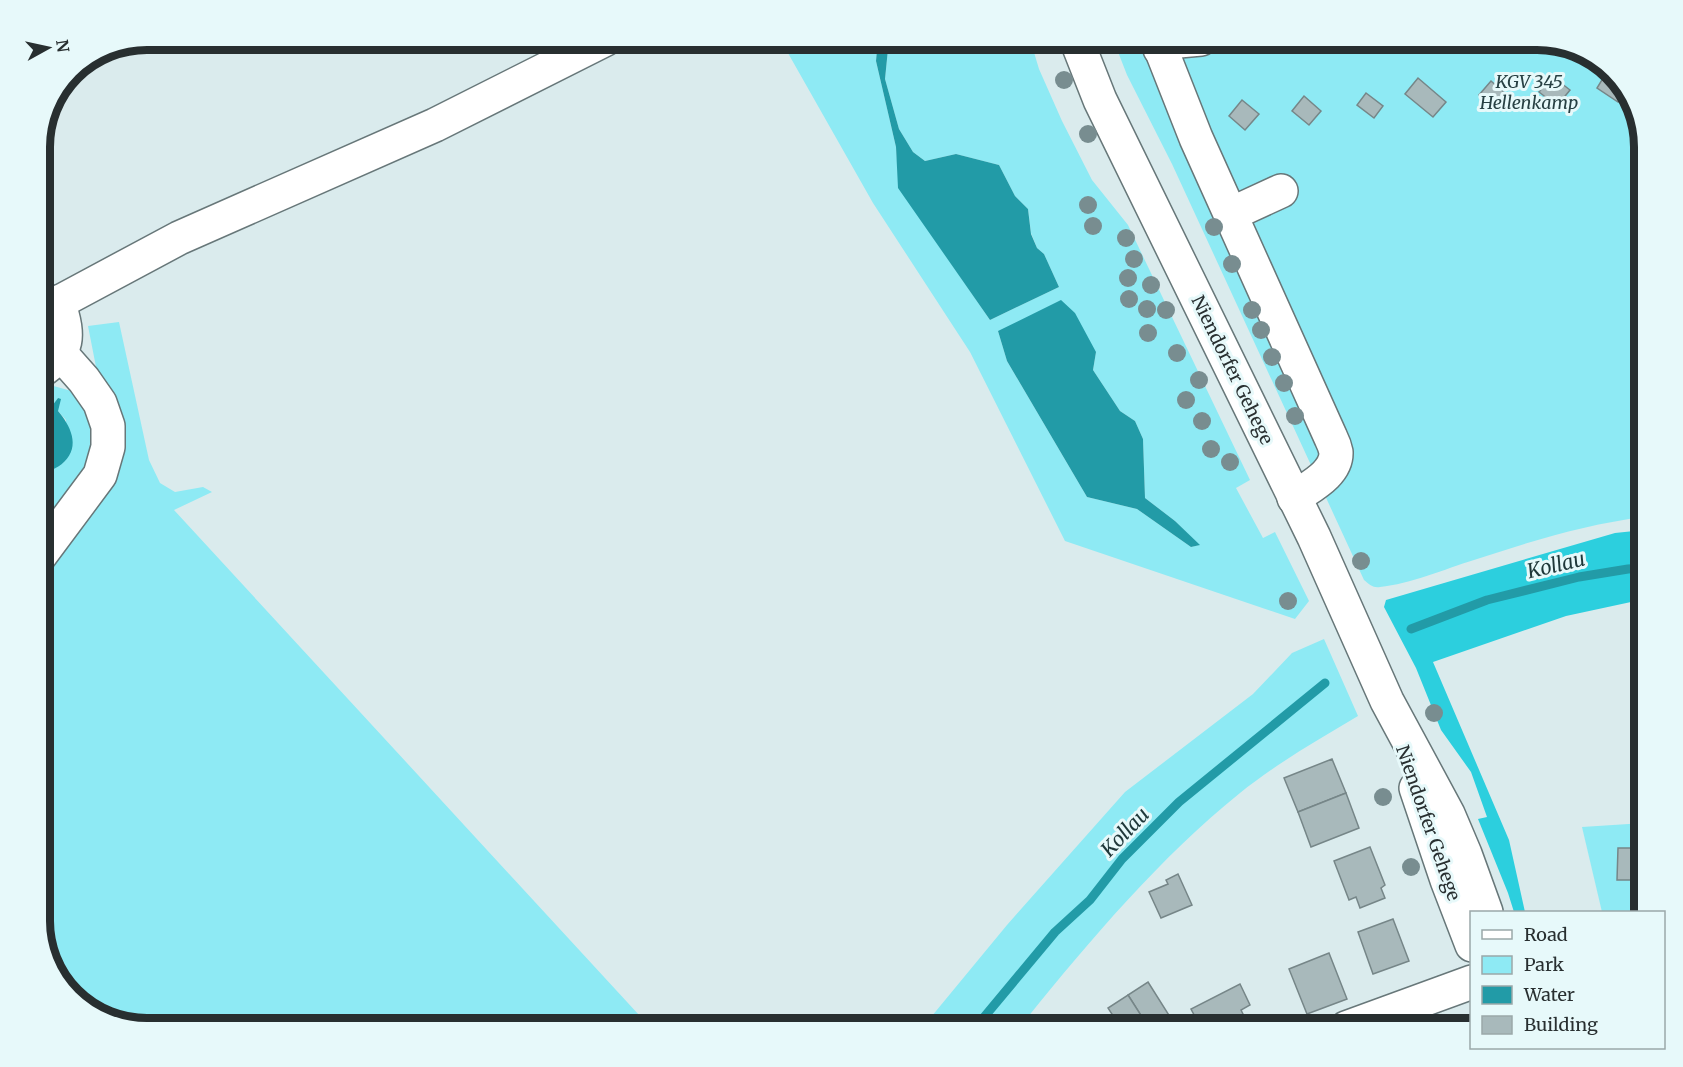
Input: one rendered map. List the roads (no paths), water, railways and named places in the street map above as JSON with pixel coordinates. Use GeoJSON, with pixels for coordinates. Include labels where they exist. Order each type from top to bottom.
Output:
{"type":"FeatureCollection","features":[{"type":"Feature","properties":{"kind":"street"},"geometry":{"type":"LineString","coordinates":[[50,306],[179,238],[435,125],[584,50]]}},
{"type":"Feature","properties":{"kind":"street","name":"Niendorfer Gehege"},"geometry":{"type":"LineString","coordinates":[[1081,50],[1101,100],[1314,537],[1387,701],[1448,814],[1466,854],[1486,911]]}},
{"type":"Feature","properties":{"kind":"street"},"geometry":{"type":"LineString","coordinates":[[1161,50],[1196,138],[1336,451],[1334,464],[1326,474],[1294,498]]}},
{"type":"Feature","properties":{"kind":"street"},"geometry":{"type":"LineString","coordinates":[[1231,214],[1281,191]]}},
{"type":"Feature","properties":{"kind":"street"},"geometry":{"type":"LineString","coordinates":[[50,308],[64,319],[65,340],[50,363],[84,380],[100,403],[108,426],[107,456],[100,475],[50,542]]}},
{"type":"Feature","properties":{"kind":"street","name":"Niendorfer Gehege"},"geometry":{"type":"LineString","coordinates":[[1387,701],[1446,880],[1470,940]]}},
{"type":"Feature","properties":{"kind":"street"},"geometry":{"type":"LineString","coordinates":[[1373,1018],[1470,983]]}},
{"type":"Feature","properties":{"kind":"water"},"geometry":{"type":"Polygon","coordinates":[[[877,50],[888,50],[885,79],[899,129],[913,152],[925,161],[956,154],[999,165],[1015,196],[1028,209],[1031,234],[1037,248],[1044,254],[1059,287],[990,320],[898,188],[896,147],[876,61],[877,50]]]}},
{"type":"Feature","properties":{"kind":"water"},"geometry":{"type":"Polygon","coordinates":[[[1061,300],[1075,313],[1096,352],[1093,370],[1120,411],[1135,421],[1143,439],[1145,498],[1175,521],[1200,545],[1191,547],[1137,509],[1087,497],[1007,361],[998,331],[1061,300]]]}},
{"type":"Feature","properties":{"kind":"water"},"geometry":{"type":"Polygon","coordinates":[[[58,398],[61,399],[58,411],[70,429],[73,443],[69,456],[62,464],[50,471],[50,406],[58,398]]]}},
{"type":"Feature","properties":{"kind":"waterway","name":"Kollau"},"geometry":{"type":"LineString","coordinates":[[1411,629],[1487,600],[1579,577],[1634,569]]}},
{"type":"Feature","properties":{"kind":"waterway","name":"Kollau"},"geometry":{"type":"LineString","coordinates":[[983,1018],[1055,932],[1090,900],[1122,859],[1179,802],[1325,683]]}},
{"type":"Feature","properties":{"kind":"park label","name":"KGV 345 Hellenkamp"},"geometry":{"type":"Point","coordinates":[1529,92]}}]}
